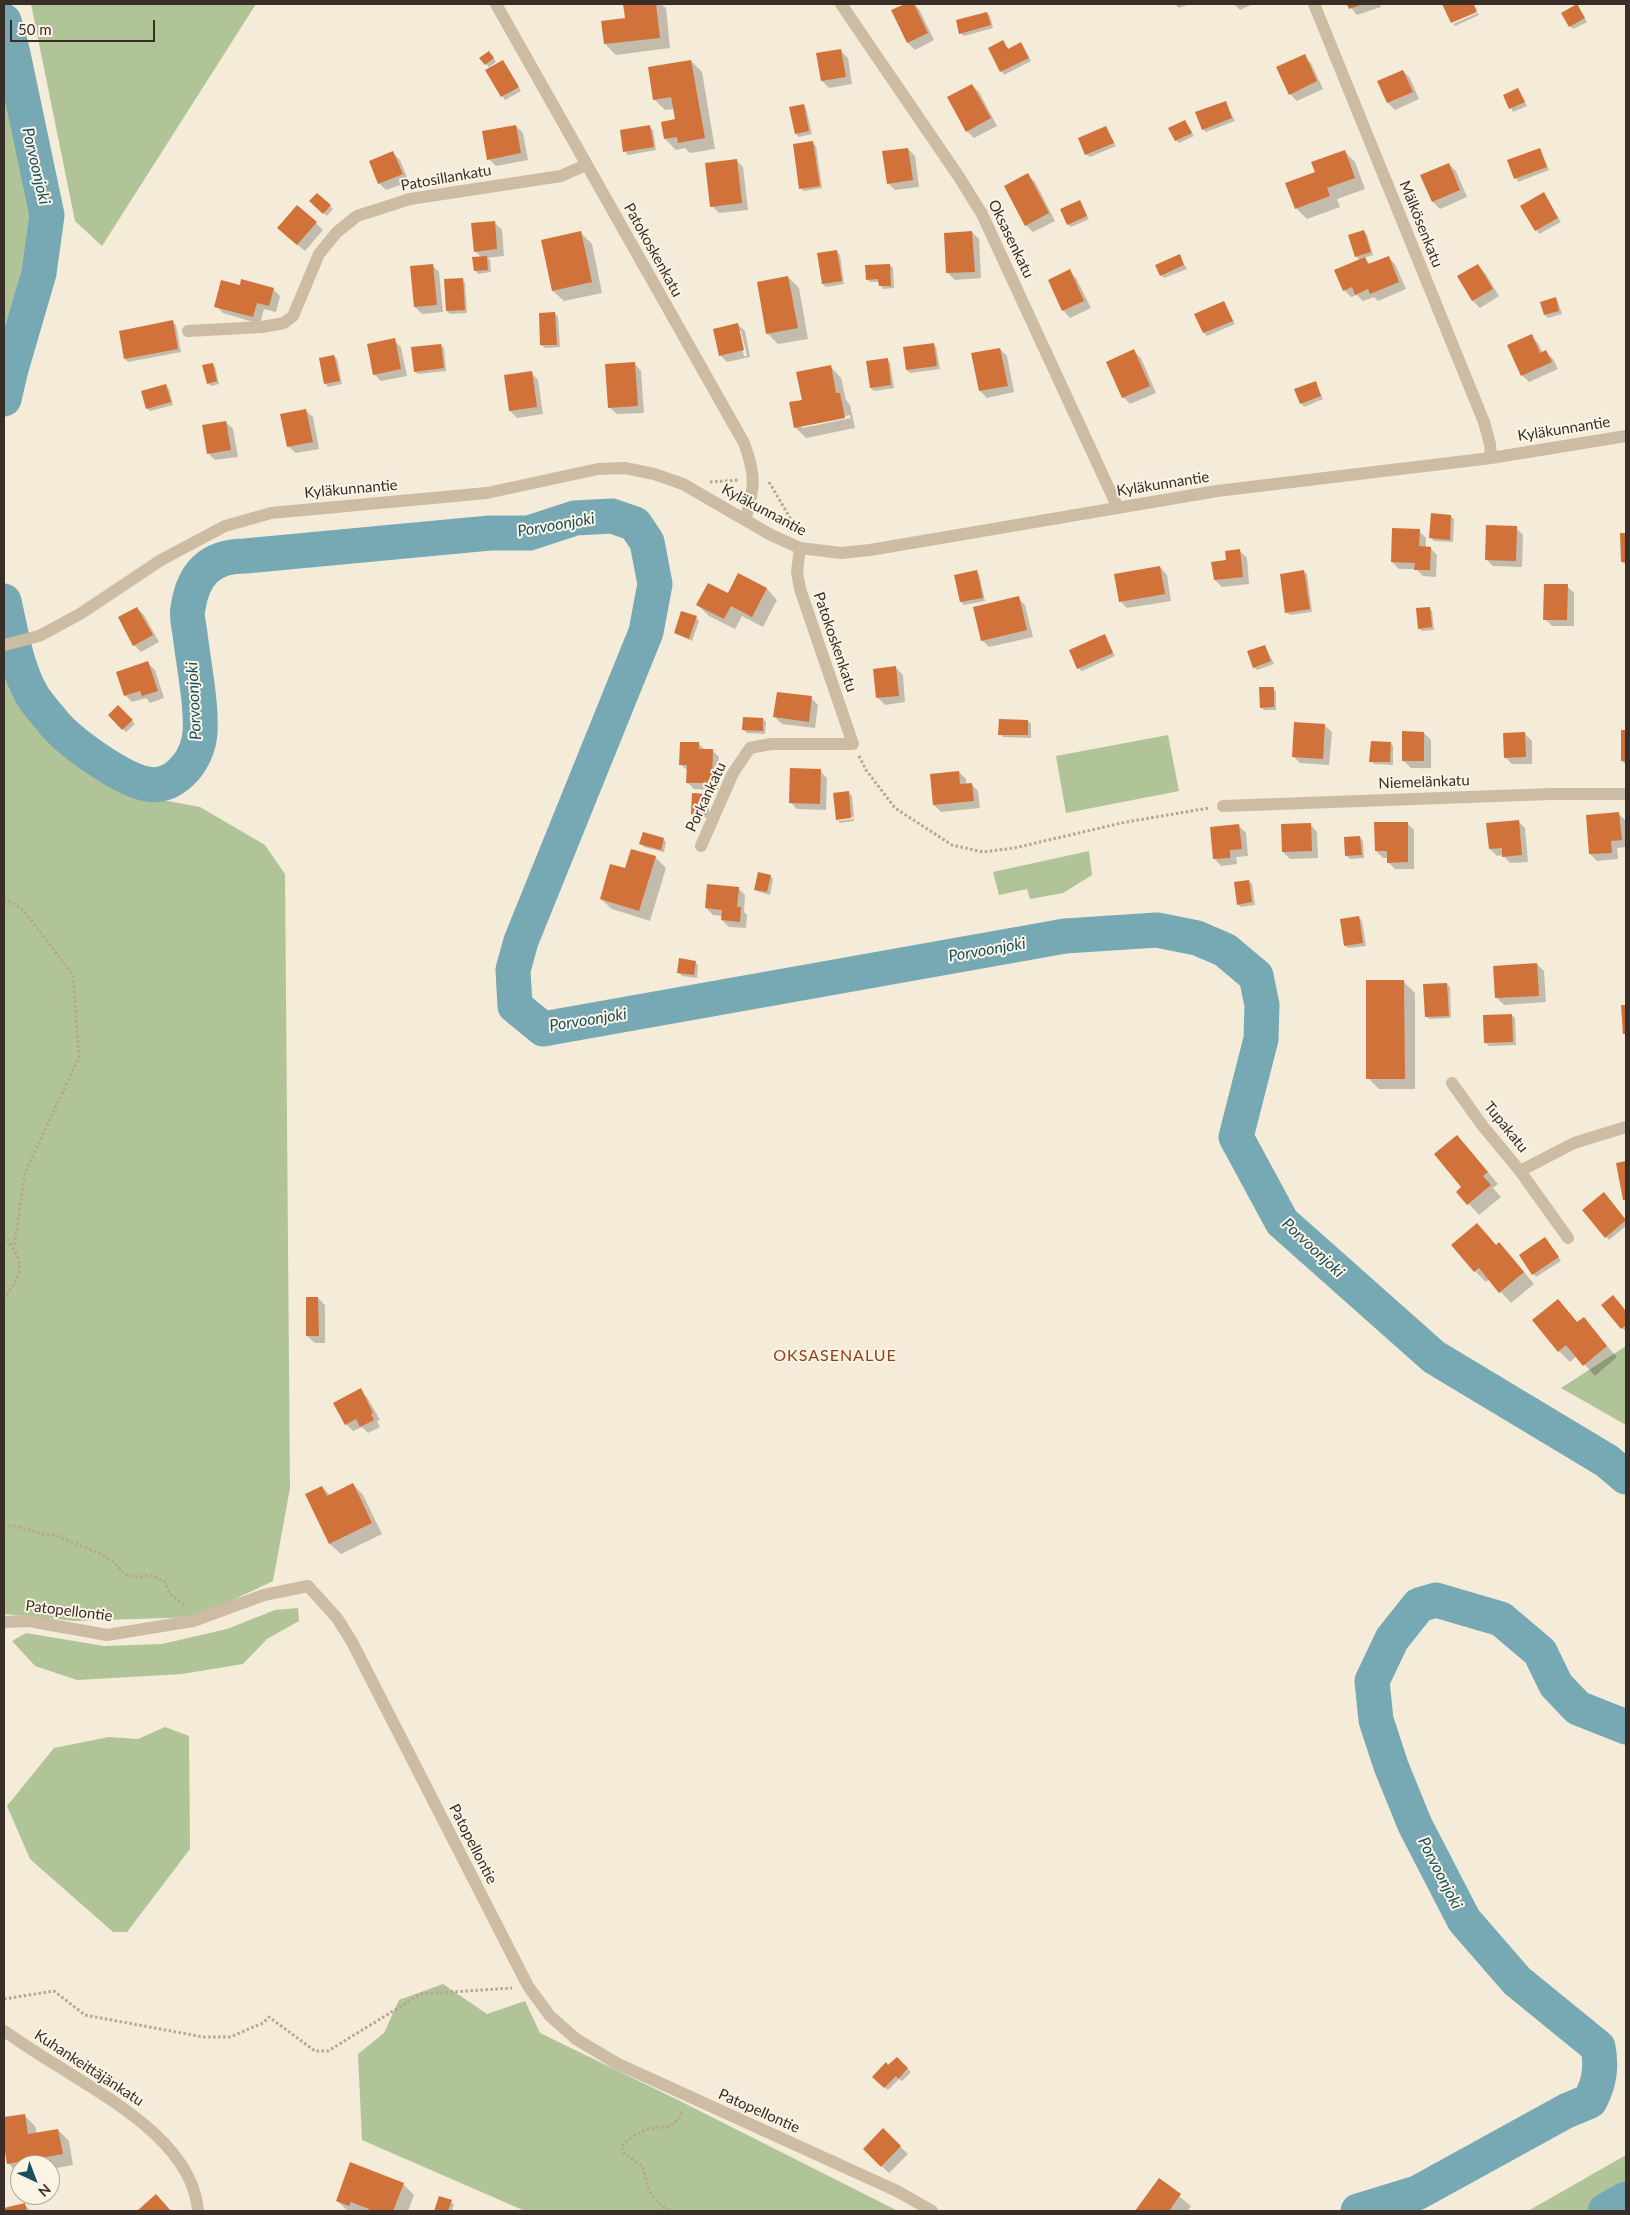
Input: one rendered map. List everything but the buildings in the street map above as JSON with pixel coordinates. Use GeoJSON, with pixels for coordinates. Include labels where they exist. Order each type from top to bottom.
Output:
{"type":"FeatureCollection","features":[{"type":"Feature","properties":{"kind":"street","name":"Patokoskenkatu"},"geometry":{"type":"LineString","coordinates":[[496,4],[744,443],[752,466],[753,478],[751,501],[745,520]]}},
{"type":"Feature","properties":{"kind":"street","name":"Oksasenkatu"},"geometry":{"type":"LineString","coordinates":[[841,4],[959,177],[982,214],[1118,508]]}},
{"type":"Feature","properties":{"kind":"street","name":"Mälkösenkatu"},"geometry":{"type":"LineString","coordinates":[[1314,4],[1484,422],[1490,444],[1490,458]]}},
{"type":"Feature","properties":{"kind":"street","name":"Patosillankatu"},"geometry":{"type":"LineString","coordinates":[[188,331],[262,327],[284,323],[293,316],[320,254],[336,232],[357,216],[410,199],[562,176],[586,165]]}},
{"type":"Feature","properties":{"kind":"street","name":"Kyläkunnantie"},"geometry":{"type":"LineString","coordinates":[[4,645],[39,636],[80,614],[161,560],[225,526],[271,514],[487,492],[598,469],[626,468],[654,474],[683,484],[771,535],[800,548],[841,553],[870,550],[1217,491],[1490,458],[1626,436]]}},
{"type":"Feature","properties":{"kind":"street","name":"Patokoskenkatu"},"geometry":{"type":"LineString","coordinates":[[800,548],[797,572],[800,590],[853,744]]}},
{"type":"Feature","properties":{"kind":"street","name":"Porkankatu"},"geometry":{"type":"LineString","coordinates":[[701,846],[733,773],[750,748],[771,744],[853,744]]}},
{"type":"Feature","properties":{"kind":"street","name":"Niemelänkatu"},"geometry":{"type":"LineString","coordinates":[[1223,806],[1542,794],[1626,794]]}},
{"type":"Feature","properties":{"kind":"street","name":"Tupakatu"},"geometry":{"type":"LineString","coordinates":[[1452,1083],[1482,1125],[1520,1170],[1574,1142],[1626,1127]]}},
{"type":"Feature","properties":{"kind":"street"},"geometry":{"type":"LineString","coordinates":[[1520,1170],[1568,1238]]}},
{"type":"Feature","properties":{"kind":"street","name":"Patopellontie"},"geometry":{"type":"LineString","coordinates":[[4,1622],[29,1621],[107,1635],[193,1621],[264,1595],[295,1587],[308,1586],[325,1602],[352,1642],[528,1986],[550,2016],[582,2043],[616,2063],[897,2191],[932,2211]]}},
{"type":"Feature","properties":{"kind":"street","name":"Kuhankeittäjänkatu"},"geometry":{"type":"LineString","coordinates":[[4,2031],[114,2101],[144,2124],[184,2169],[194,2189],[198,2211]]}},
{"type":"Feature","properties":{"kind":"path"},"geometry":{"type":"LineString","coordinates":[[683,484],[762,478],[768,481],[794,526],[802,532]]}},
{"type":"Feature","properties":{"kind":"path"},"geometry":{"type":"LineString","coordinates":[[853,744],[866,770],[895,808],[952,845],[984,852],[1014,848],[1126,822],[1223,806]]}},
{"type":"Feature","properties":{"kind":"path"},"geometry":{"type":"LineString","coordinates":[[4,898],[24,911],[73,975],[79,1057],[25,1173],[14,1248]]}},
{"type":"Feature","properties":{"kind":"path"},"geometry":{"type":"LineString","coordinates":[[4,1235],[14,1248],[20,1265],[16,1282],[4,1298]]}},
{"type":"Feature","properties":{"kind":"path"},"geometry":{"type":"LineString","coordinates":[[4,1528],[13,1525],[42,1534],[55,1535],[101,1554],[129,1576],[142,1577],[151,1575],[165,1582],[170,1594],[193,1614],[193,1621]]}},
{"type":"Feature","properties":{"kind":"path"},"geometry":{"type":"LineString","coordinates":[[4,1999],[54,1991],[85,2015],[203,2037],[230,2037],[263,2023],[269,2017],[315,2051],[328,2051],[421,1994],[528,1986]]}},
{"type":"Feature","properties":{"kind":"path"},"geometry":{"type":"LineString","coordinates":[[669,2211],[656,2202],[648,2191],[643,2167],[624,2153],[621,2147],[629,2138],[640,2132],[657,2127],[670,2127],[679,2119],[688,2096]]}},
{"type":"Feature","properties":{"kind":"green space"},"geometry":{"type":"Polygon","coordinates":[[[31,4],[256,4],[102,246],[75,221],[31,4]]]}},
{"type":"Feature","properties":{"kind":"green space"},"geometry":{"type":"Polygon","coordinates":[[[4,90],[35,220],[4,337],[4,90]]]}},
{"type":"Feature","properties":{"kind":"green space"},"geometry":{"type":"Polygon","coordinates":[[[4,662],[7,662],[23,704],[60,749],[102,773],[157,799],[200,807],[265,845],[285,874],[290,1488],[273,1581],[197,1617],[75,1621],[4,1614],[4,662]]]}},
{"type":"Feature","properties":{"kind":"green space"},"geometry":{"type":"Polygon","coordinates":[[[1168,735],[1179,791],[1066,813],[1056,756],[1168,735]]]}},
{"type":"Feature","properties":{"kind":"green space"},"geometry":{"type":"Polygon","coordinates":[[[1089,851],[1092,875],[1063,893],[1030,899],[1027,889],[999,895],[993,872],[1089,851]]]}},
{"type":"Feature","properties":{"kind":"green space"},"geometry":{"type":"Polygon","coordinates":[[[1626,1346],[1626,1425],[1561,1388],[1626,1346]]]}},
{"type":"Feature","properties":{"kind":"green space"},"geometry":{"type":"Polygon","coordinates":[[[298,1608],[299,1621],[267,1639],[243,1664],[182,1674],[77,1680],[35,1666],[12,1641],[26,1633],[104,1646],[162,1644],[227,1629],[275,1610],[298,1608]]]}},
{"type":"Feature","properties":{"kind":"green space"},"geometry":{"type":"Polygon","coordinates":[[[165,1727],[189,1736],[190,1849],[127,1932],[113,1932],[30,1859],[7,1806],[54,1748],[109,1737],[138,1739],[165,1727]]]}},
{"type":"Feature","properties":{"kind":"green space"},"geometry":{"type":"Polygon","coordinates":[[[443,1984],[487,2014],[525,2001],[540,2033],[898,2211],[525,2211],[362,2140],[358,2054],[384,2033],[399,2000],[443,1984]]]}},
{"type":"Feature","properties":{"kind":"green space"},"geometry":{"type":"Polygon","coordinates":[[[1626,2155],[1626,2211],[1528,2211],[1626,2155]]]}},
{"type":"Feature","properties":{"kind":"waterway","name":"Porvoonjoki"},"geometry":{"type":"LineString","coordinates":[[4,21],[12,49],[47,215],[39,273],[4,399]]}},
{"type":"Feature","properties":{"kind":"waterway","name":"Porvoonjoki"},"geometry":{"type":"LineString","coordinates":[[4,601],[22,673],[36,702],[61,730],[96,759],[136,781],[156,785],[174,779],[181,773],[192,758],[199,740],[199,703],[187,611],[194,586],[205,569],[213,563],[233,557],[490,533],[529,533],[575,518],[612,516],[635,524],[647,542],[655,584],[646,632],[521,941],[513,970],[515,1006],[543,1029],[1065,936],[1157,930],[1197,938],[1225,950],[1256,976],[1262,1005],[1261,1039],[1236,1137],[1282,1222],[1434,1357],[1607,1461],[1626,1477]]}},
{"type":"Feature","properties":{"kind":"waterway","name":"Porvoonjoki"},"geometry":{"type":"LineString","coordinates":[[1358,2211],[1417,2193],[1566,2111],[1590,2101],[1598,2082],[1600,2069],[1598,2047],[1517,1981],[1464,1920],[1415,1825],[1391,1766],[1376,1720],[1372,1681],[1392,1639],[1419,1605],[1436,1600],[1501,1619],[1540,1652],[1556,1685],[1578,1708],[1626,1727]]}},
{"type":"Feature","properties":{"kind":"waterway","name":"Porvoonjoki"},"geometry":{"type":"LineString","coordinates":[[1605,2211],[1626,2199]]}},
{"type":"Feature","properties":{"kind":"district","name":"OKSASENALUE"},"geometry":{"type":"Point","coordinates":[835,1356]}}]}
